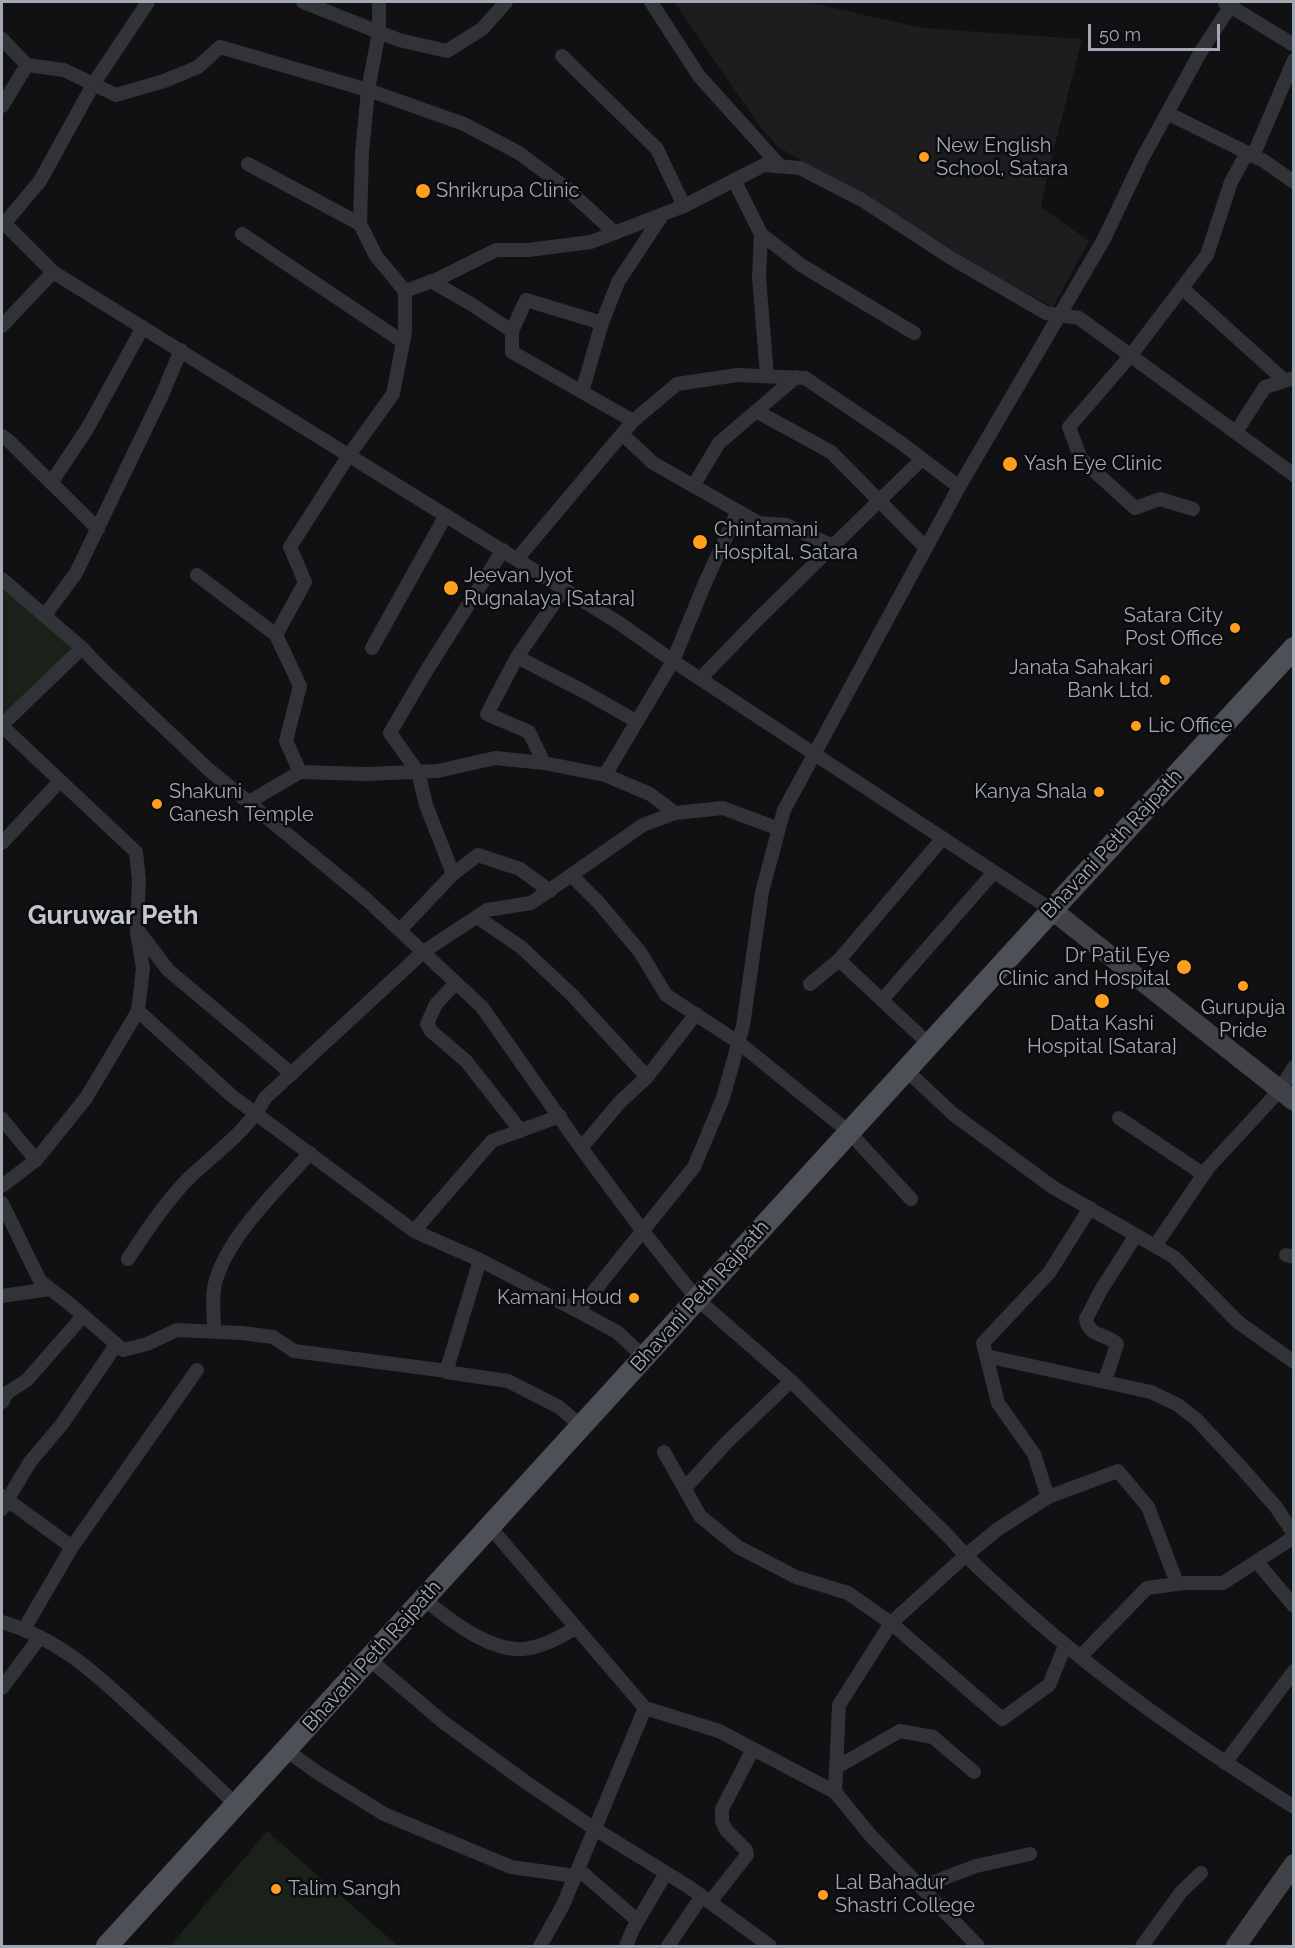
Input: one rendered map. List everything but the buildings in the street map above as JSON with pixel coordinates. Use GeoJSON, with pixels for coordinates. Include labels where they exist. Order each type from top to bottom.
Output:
{"type":"FeatureCollection","features":[{"type":"Feature","properties":{"kind":"main road","name":"Bhavani Peth Rajpath"},"geometry":{"type":"LineString","coordinates":[[107,1947],[929,1044],[1293,648]]}},
{"type":"Feature","properties":{"kind":"main road"},"geometry":{"type":"LineString","coordinates":[[1052,910],[1287,1095]]}},
{"type":"Feature","properties":{"kind":"main road"},"geometry":{"type":"LineString","coordinates":[[1236,1947],[1293,1864]]}},
{"type":"Feature","properties":{"kind":"street"},"geometry":{"type":"LineString","coordinates":[[148,2],[94,83],[40,181],[3,222],[53,272],[619,623],[673,661],[1052,910]]}},
{"type":"Feature","properties":{"kind":"street"},"geometry":{"type":"LineString","coordinates":[[303,2],[399,40],[447,51],[482,29],[506,2]]}},
{"type":"Feature","properties":{"kind":"street"},"geometry":{"type":"LineString","coordinates":[[276,635],[305,582],[290,547],[349,455],[393,394],[405,332],[405,291],[376,256],[360,224],[362,153],[368,90],[379,32],[379,2]]}},
{"type":"Feature","properties":{"kind":"street"},"geometry":{"type":"LineString","coordinates":[[651,2],[699,76],[780,166]]}},
{"type":"Feature","properties":{"kind":"street"},"geometry":{"type":"LineString","coordinates":[[578,1311],[694,1167],[723,1098],[743,1026],[762,892],[784,810],[959,487],[1104,239],[1142,159],[1200,53],[1229,3],[1293,45]]}},
{"type":"Feature","properties":{"kind":"street"},"geometry":{"type":"LineString","coordinates":[[2,39],[27,65],[64,70],[116,95],[164,81],[198,67],[220,47],[368,90],[464,124],[519,153],[566,188],[615,233]]}},
{"type":"Feature","properties":{"kind":"street"},"geometry":{"type":"LineString","coordinates":[[562,56],[657,149],[684,206]]}},
{"type":"Feature","properties":{"kind":"street"},"geometry":{"type":"LineString","coordinates":[[1193,509],[1160,499],[1135,508],[1081,459],[1070,427],[1131,355],[1208,255],[1231,182],[1250,154],[1293,60]]}},
{"type":"Feature","properties":{"kind":"street"},"geometry":{"type":"LineString","coordinates":[[2,106],[27,65]]}},
{"type":"Feature","properties":{"kind":"street"},"geometry":{"type":"LineString","coordinates":[[1167,114],[1250,154],[1293,182]]}},
{"type":"Feature","properties":{"kind":"street"},"geometry":{"type":"LineString","coordinates":[[248,164],[360,224]]}},
{"type":"Feature","properties":{"kind":"street"},"geometry":{"type":"LineString","coordinates":[[405,291],[496,250],[528,250],[591,242],[684,206],[764,165],[800,168],[862,200],[951,258],[1046,313],[1079,318],[1293,475]]}},
{"type":"Feature","properties":{"kind":"street"},"geometry":{"type":"LineString","coordinates":[[734,180],[760,234],[759,277],[767,376]]}},
{"type":"Feature","properties":{"kind":"street"},"geometry":{"type":"LineString","coordinates":[[582,392],[602,323],[618,282],[663,214]]}},
{"type":"Feature","properties":{"kind":"street"},"geometry":{"type":"LineString","coordinates":[[242,234],[403,342]]}},
{"type":"Feature","properties":{"kind":"street"},"geometry":{"type":"LineString","coordinates":[[760,234],[801,265],[914,333]]}},
{"type":"Feature","properties":{"kind":"street"},"geometry":{"type":"LineString","coordinates":[[2,326],[53,272]]}},
{"type":"Feature","properties":{"kind":"street"},"geometry":{"type":"LineString","coordinates":[[431,281],[512,331]]}},
{"type":"Feature","properties":{"kind":"street"},"geometry":{"type":"LineString","coordinates":[[1182,288],[1288,379]]}},
{"type":"Feature","properties":{"kind":"street"},"geometry":{"type":"LineString","coordinates":[[602,323],[526,300],[512,331],[512,352],[633,421]]}},
{"type":"Feature","properties":{"kind":"street"},"geometry":{"type":"LineString","coordinates":[[51,483],[87,429],[143,327]]}},
{"type":"Feature","properties":{"kind":"street"},"geometry":{"type":"LineString","coordinates":[[45,615],[76,573],[181,351]]}},
{"type":"Feature","properties":{"kind":"street"},"geometry":{"type":"LineString","coordinates":[[517,559],[633,421],[677,384],[737,375],[805,378],[959,487]]}},
{"type":"Feature","properties":{"kind":"street"},"geometry":{"type":"LineString","coordinates":[[693,486],[719,443],[796,377]]}},
{"type":"Feature","properties":{"kind":"street"},"geometry":{"type":"LineString","coordinates":[[1236,432],[1265,387],[1288,379]]}},
{"type":"Feature","properties":{"kind":"street"},"geometry":{"type":"LineString","coordinates":[[756,411],[831,452],[926,548]]}},
{"type":"Feature","properties":{"kind":"street"},"geometry":{"type":"LineString","coordinates":[[622,434],[653,463],[759,523],[786,525],[832,546]]}},
{"type":"Feature","properties":{"kind":"street"},"geometry":{"type":"LineString","coordinates":[[2,436],[98,529]]}},
{"type":"Feature","properties":{"kind":"street"},"geometry":{"type":"LineString","coordinates":[[701,678],[922,459]]}},
{"type":"Feature","properties":{"kind":"street"},"geometry":{"type":"LineString","coordinates":[[604,775],[673,661],[738,511]]}},
{"type":"Feature","properties":{"kind":"street"},"geometry":{"type":"LineString","coordinates":[[372,648],[446,515]]}},
{"type":"Feature","properties":{"kind":"street"},"geometry":{"type":"LineString","coordinates":[[453,874],[426,805],[418,772],[390,733],[425,672],[503,550]]}},
{"type":"Feature","properties":{"kind":"street"},"geometry":{"type":"LineString","coordinates":[[197,575],[276,635],[300,686],[286,741],[300,772]]}},
{"type":"Feature","properties":{"kind":"street"},"geometry":{"type":"LineString","coordinates":[[2,579],[82,648],[200,761],[400,930],[482,1007],[581,1148],[697,1299],[791,1381],[950,1538],[965,1556],[1065,1646],[1171,1726],[1293,1807]]}},
{"type":"Feature","properties":{"kind":"street"},"geometry":{"type":"LineString","coordinates":[[544,763],[529,732],[487,714],[517,657],[564,589]]}},
{"type":"Feature","properties":{"kind":"street"},"geometry":{"type":"LineString","coordinates":[[2,1186],[36,1160],[86,1098],[138,1011],[143,968],[137,929],[139,880],[136,852],[2,726],[82,648]]}},
{"type":"Feature","properties":{"kind":"street"},"geometry":{"type":"LineString","coordinates":[[517,657],[636,721]]}},
{"type":"Feature","properties":{"kind":"street"},"geometry":{"type":"LineString","coordinates":[[249,802],[300,772],[366,774],[438,771],[495,758],[544,763],[604,775],[650,794],[675,813]]}},
{"type":"Feature","properties":{"kind":"street"},"geometry":{"type":"LineString","coordinates":[[2,843],[60,781]]}},
{"type":"Feature","properties":{"kind":"street"},"geometry":{"type":"LineString","coordinates":[[128,1259],[146,1230],[187,1180],[257,1114],[265,1098],[423,952],[477,916],[487,910],[531,903],[643,825],[675,813],[723,808],[779,829]]}},
{"type":"Feature","properties":{"kind":"street"},"geometry":{"type":"LineString","coordinates":[[810,984],[839,960],[942,838]]}},
{"type":"Feature","properties":{"kind":"street"},"geometry":{"type":"LineString","coordinates":[[400,930],[453,874],[477,855],[520,869],[550,891]]}},
{"type":"Feature","properties":{"kind":"street"},"geometry":{"type":"LineString","coordinates":[[882,1000],[994,872]]}},
{"type":"Feature","properties":{"kind":"street"},"geometry":{"type":"LineString","coordinates":[[572,876],[599,903],[640,952],[666,995],[738,1042],[849,1132],[911,1199]]}},
{"type":"Feature","properties":{"kind":"street"},"geometry":{"type":"LineString","coordinates":[[477,916],[521,947],[572,995],[647,1077]]}},
{"type":"Feature","properties":{"kind":"street"},"geometry":{"type":"LineString","coordinates":[[137,929],[168,970],[292,1074]]}},
{"type":"Feature","properties":{"kind":"street"},"geometry":{"type":"LineString","coordinates":[[839,960],[929,1044]]}},
{"type":"Feature","properties":{"kind":"street"},"geometry":{"type":"LineString","coordinates":[[456,983],[436,1004],[427,1024],[431,1031],[466,1061],[521,1131]]}},
{"type":"Feature","properties":{"kind":"street"},"geometry":{"type":"LineString","coordinates":[[138,1011],[232,1096],[414,1231],[480,1260],[617,1332],[644,1357]]}},
{"type":"Feature","properties":{"kind":"street"},"geometry":{"type":"LineString","coordinates":[[581,1148],[620,1102],[647,1077],[696,1014]]}},
{"type":"Feature","properties":{"kind":"street"},"geometry":{"type":"LineString","coordinates":[[1155,1246],[1203,1174],[1287,1095],[1293,1067]]}},
{"type":"Feature","properties":{"kind":"street"},"geometry":{"type":"LineString","coordinates":[[906,1070],[953,1113],[1054,1188],[1174,1257],[1239,1322],[1293,1362]]}},
{"type":"Feature","properties":{"kind":"street"},"geometry":{"type":"LineString","coordinates":[[414,1231],[492,1141],[560,1116]]}},
{"type":"Feature","properties":{"kind":"street"},"geometry":{"type":"LineString","coordinates":[[1119,1118],[1203,1174]]}},
{"type":"Feature","properties":{"kind":"street"},"geometry":{"type":"LineString","coordinates":[[2,1119],[36,1160]]}},
{"type":"Feature","properties":{"kind":"street"},"geometry":{"type":"LineString","coordinates":[[214,1331],[214,1282],[222,1262],[238,1236],[310,1153]]}},
{"type":"Feature","properties":{"kind":"street"},"geometry":{"type":"LineString","coordinates":[[2,1203],[40,1281],[123,1350],[147,1344],[177,1330],[273,1337],[294,1351],[508,1381],[559,1407],[581,1426]]}},
{"type":"Feature","properties":{"kind":"street"},"geometry":{"type":"LineString","coordinates":[[1048,1497],[1034,1454],[998,1403],[983,1343],[1049,1273],[1090,1208]]}},
{"type":"Feature","properties":{"kind":"street"},"geometry":{"type":"LineString","coordinates":[[1105,1381],[1117,1344],[1114,1340],[1095,1334],[1088,1328],[1086,1319],[1101,1290],[1136,1235]]}},
{"type":"Feature","properties":{"kind":"street"},"geometry":{"type":"LineString","coordinates":[[447,1371],[480,1260]]}},
{"type":"Feature","properties":{"kind":"street"},"geometry":{"type":"LineString","coordinates":[[2,1296],[51,1289]]}},
{"type":"Feature","properties":{"kind":"street"},"geometry":{"type":"LineString","coordinates":[[2,1402],[7,1393],[35,1372],[83,1316]]}},
{"type":"Feature","properties":{"kind":"street"},"geometry":{"type":"LineString","coordinates":[[72,1547],[3,1502],[30,1462],[62,1424],[116,1345]]}},
{"type":"Feature","properties":{"kind":"street"},"geometry":{"type":"LineString","coordinates":[[986,1356],[1151,1392],[1178,1405],[1247,1473],[1276,1507],[1293,1536],[1223,1583],[1177,1583],[1147,1588],[1080,1657]]}},
{"type":"Feature","properties":{"kind":"street"},"geometry":{"type":"LineString","coordinates":[[24,1629],[72,1547],[196,1370]]}},
{"type":"Feature","properties":{"kind":"street"},"geometry":{"type":"LineString","coordinates":[[685,1488],[727,1442],[791,1381]]}},
{"type":"Feature","properties":{"kind":"street"},"geometry":{"type":"LineString","coordinates":[[664,1452],[700,1516],[738,1548],[796,1577],[848,1593],[891,1623],[1002,1719],[1049,1685],[1065,1646]]}},
{"type":"Feature","properties":{"kind":"street"},"geometry":{"type":"LineString","coordinates":[[835,1792],[839,1706],[891,1623],[998,1528],[1048,1497],[1118,1471],[1148,1507],[1177,1583]]}},
{"type":"Feature","properties":{"kind":"street"},"geometry":{"type":"LineString","coordinates":[[490,1527],[645,1708],[719,1731],[835,1792],[871,1836],[978,1947]]}},
{"type":"Feature","properties":{"kind":"street"},"geometry":{"type":"LineString","coordinates":[[1257,1562],[1293,1606]]}},
{"type":"Feature","properties":{"kind":"street"},"geometry":{"type":"LineString","coordinates":[[424,1599],[450,1621],[506,1648],[528,1649],[548,1643],[576,1628]]}},
{"type":"Feature","properties":{"kind":"street"},"geometry":{"type":"LineString","coordinates":[[2,1622],[40,1637],[93,1671],[236,1805]]}},
{"type":"Feature","properties":{"kind":"street"},"geometry":{"type":"LineString","coordinates":[[2,1688],[40,1637]]}},
{"type":"Feature","properties":{"kind":"street"},"geometry":{"type":"LineString","coordinates":[[369,1659],[444,1722],[527,1783],[706,1899],[770,1947]]}},
{"type":"Feature","properties":{"kind":"street"},"geometry":{"type":"LineString","coordinates":[[1226,1763],[1293,1671]]}},
{"type":"Feature","properties":{"kind":"street"},"geometry":{"type":"LineString","coordinates":[[540,1947],[563,1905],[645,1708]]}},
{"type":"Feature","properties":{"kind":"street"},"geometry":{"type":"LineString","coordinates":[[837,1767],[900,1731],[933,1737],[974,1772]]}},
{"type":"Feature","properties":{"kind":"street"},"geometry":{"type":"LineString","coordinates":[[668,1947],[706,1899],[747,1855],[746,1851],[726,1830],[722,1821],[722,1809],[753,1749]]}},
{"type":"Feature","properties":{"kind":"street"},"geometry":{"type":"LineString","coordinates":[[286,1750],[384,1814],[511,1867],[577,1873],[638,1921]]}},
{"type":"Feature","properties":{"kind":"street"},"geometry":{"type":"LineString","coordinates":[[921,1887],[976,1866],[1030,1854]]}},
{"type":"Feature","properties":{"kind":"street"},"geometry":{"type":"LineString","coordinates":[[626,1947],[638,1921],[666,1873]]}},
{"type":"Feature","properties":{"kind":"street"},"geometry":{"type":"LineString","coordinates":[[1142,1947],[1181,1892],[1201,1873]]}},
{"type":"Feature","properties":{"kind":"shaded area","name":"New English School, Satara"},"geometry":{"type":"Polygon","coordinates":[[[674,2],[808,2],[922,28],[1082,39],[1041,207],[1089,241],[1053,307],[1004,281],[777,146],[759,125],[674,2]]]}},
{"type":"Feature","properties":{"kind":"shaded area"},"geometry":{"type":"Polygon","coordinates":[[[2,580],[79,649],[2,725],[2,580]]]}},
{"type":"Feature","properties":{"kind":"shaded area","name":"Talim Sangh"},"geometry":{"type":"Polygon","coordinates":[[[267,1831],[398,1946],[170,1946],[267,1831]]]}},
{"type":"Feature","properties":{"kind":"place","name":"New English School, Satara"},"geometry":{"type":"Point","coordinates":[924,157]}},
{"type":"Feature","properties":{"kind":"place","name":"Shrikrupa Clinic"},"geometry":{"type":"Point","coordinates":[423,191]}},
{"type":"Feature","properties":{"kind":"place","name":"Yash Eye Clinic"},"geometry":{"type":"Point","coordinates":[1010,464]}},
{"type":"Feature","properties":{"kind":"place","name":"Chintamani Hospital, Satara"},"geometry":{"type":"Point","coordinates":[700,542]}},
{"type":"Feature","properties":{"kind":"place","name":"Jeevan Jyot Rugnalaya [Satara]"},"geometry":{"type":"Point","coordinates":[451,588]}},
{"type":"Feature","properties":{"kind":"place","name":"Satara City Post Office"},"geometry":{"type":"Point","coordinates":[1235,628]}},
{"type":"Feature","properties":{"kind":"place","name":"Janata Sahakari Bank Ltd."},"geometry":{"type":"Point","coordinates":[1165,680]}},
{"type":"Feature","properties":{"kind":"place","name":"Lic Office"},"geometry":{"type":"Point","coordinates":[1136,726]}},
{"type":"Feature","properties":{"kind":"place","name":"Kanya Shala"},"geometry":{"type":"Point","coordinates":[1099,792]}},
{"type":"Feature","properties":{"kind":"place","name":"Shakuni Ganesh Temple"},"geometry":{"type":"Point","coordinates":[157,804]}},
{"type":"Feature","properties":{"kind":"place","name":"Dr Patil Eye Clinic and Hospital"},"geometry":{"type":"Point","coordinates":[1184,967]}},
{"type":"Feature","properties":{"kind":"place","name":"Gurupuja Pride"},"geometry":{"type":"Point","coordinates":[1243,986]}},
{"type":"Feature","properties":{"kind":"place","name":"Datta Kashi Hospital [Satara]"},"geometry":{"type":"Point","coordinates":[1102,1001]}},
{"type":"Feature","properties":{"kind":"place","name":"Kamani Houd"},"geometry":{"type":"Point","coordinates":[634,1298]}},
{"type":"Feature","properties":{"kind":"place","name":"Talim Sangh"},"geometry":{"type":"Point","coordinates":[276,1889]}},
{"type":"Feature","properties":{"kind":"place","name":"Lal Bahadur Shastri College"},"geometry":{"type":"Point","coordinates":[823,1895]}},
{"type":"Feature","properties":{"kind":"district","name":"Guruwar Peth"},"geometry":{"type":"Point","coordinates":[113,916]}}]}
